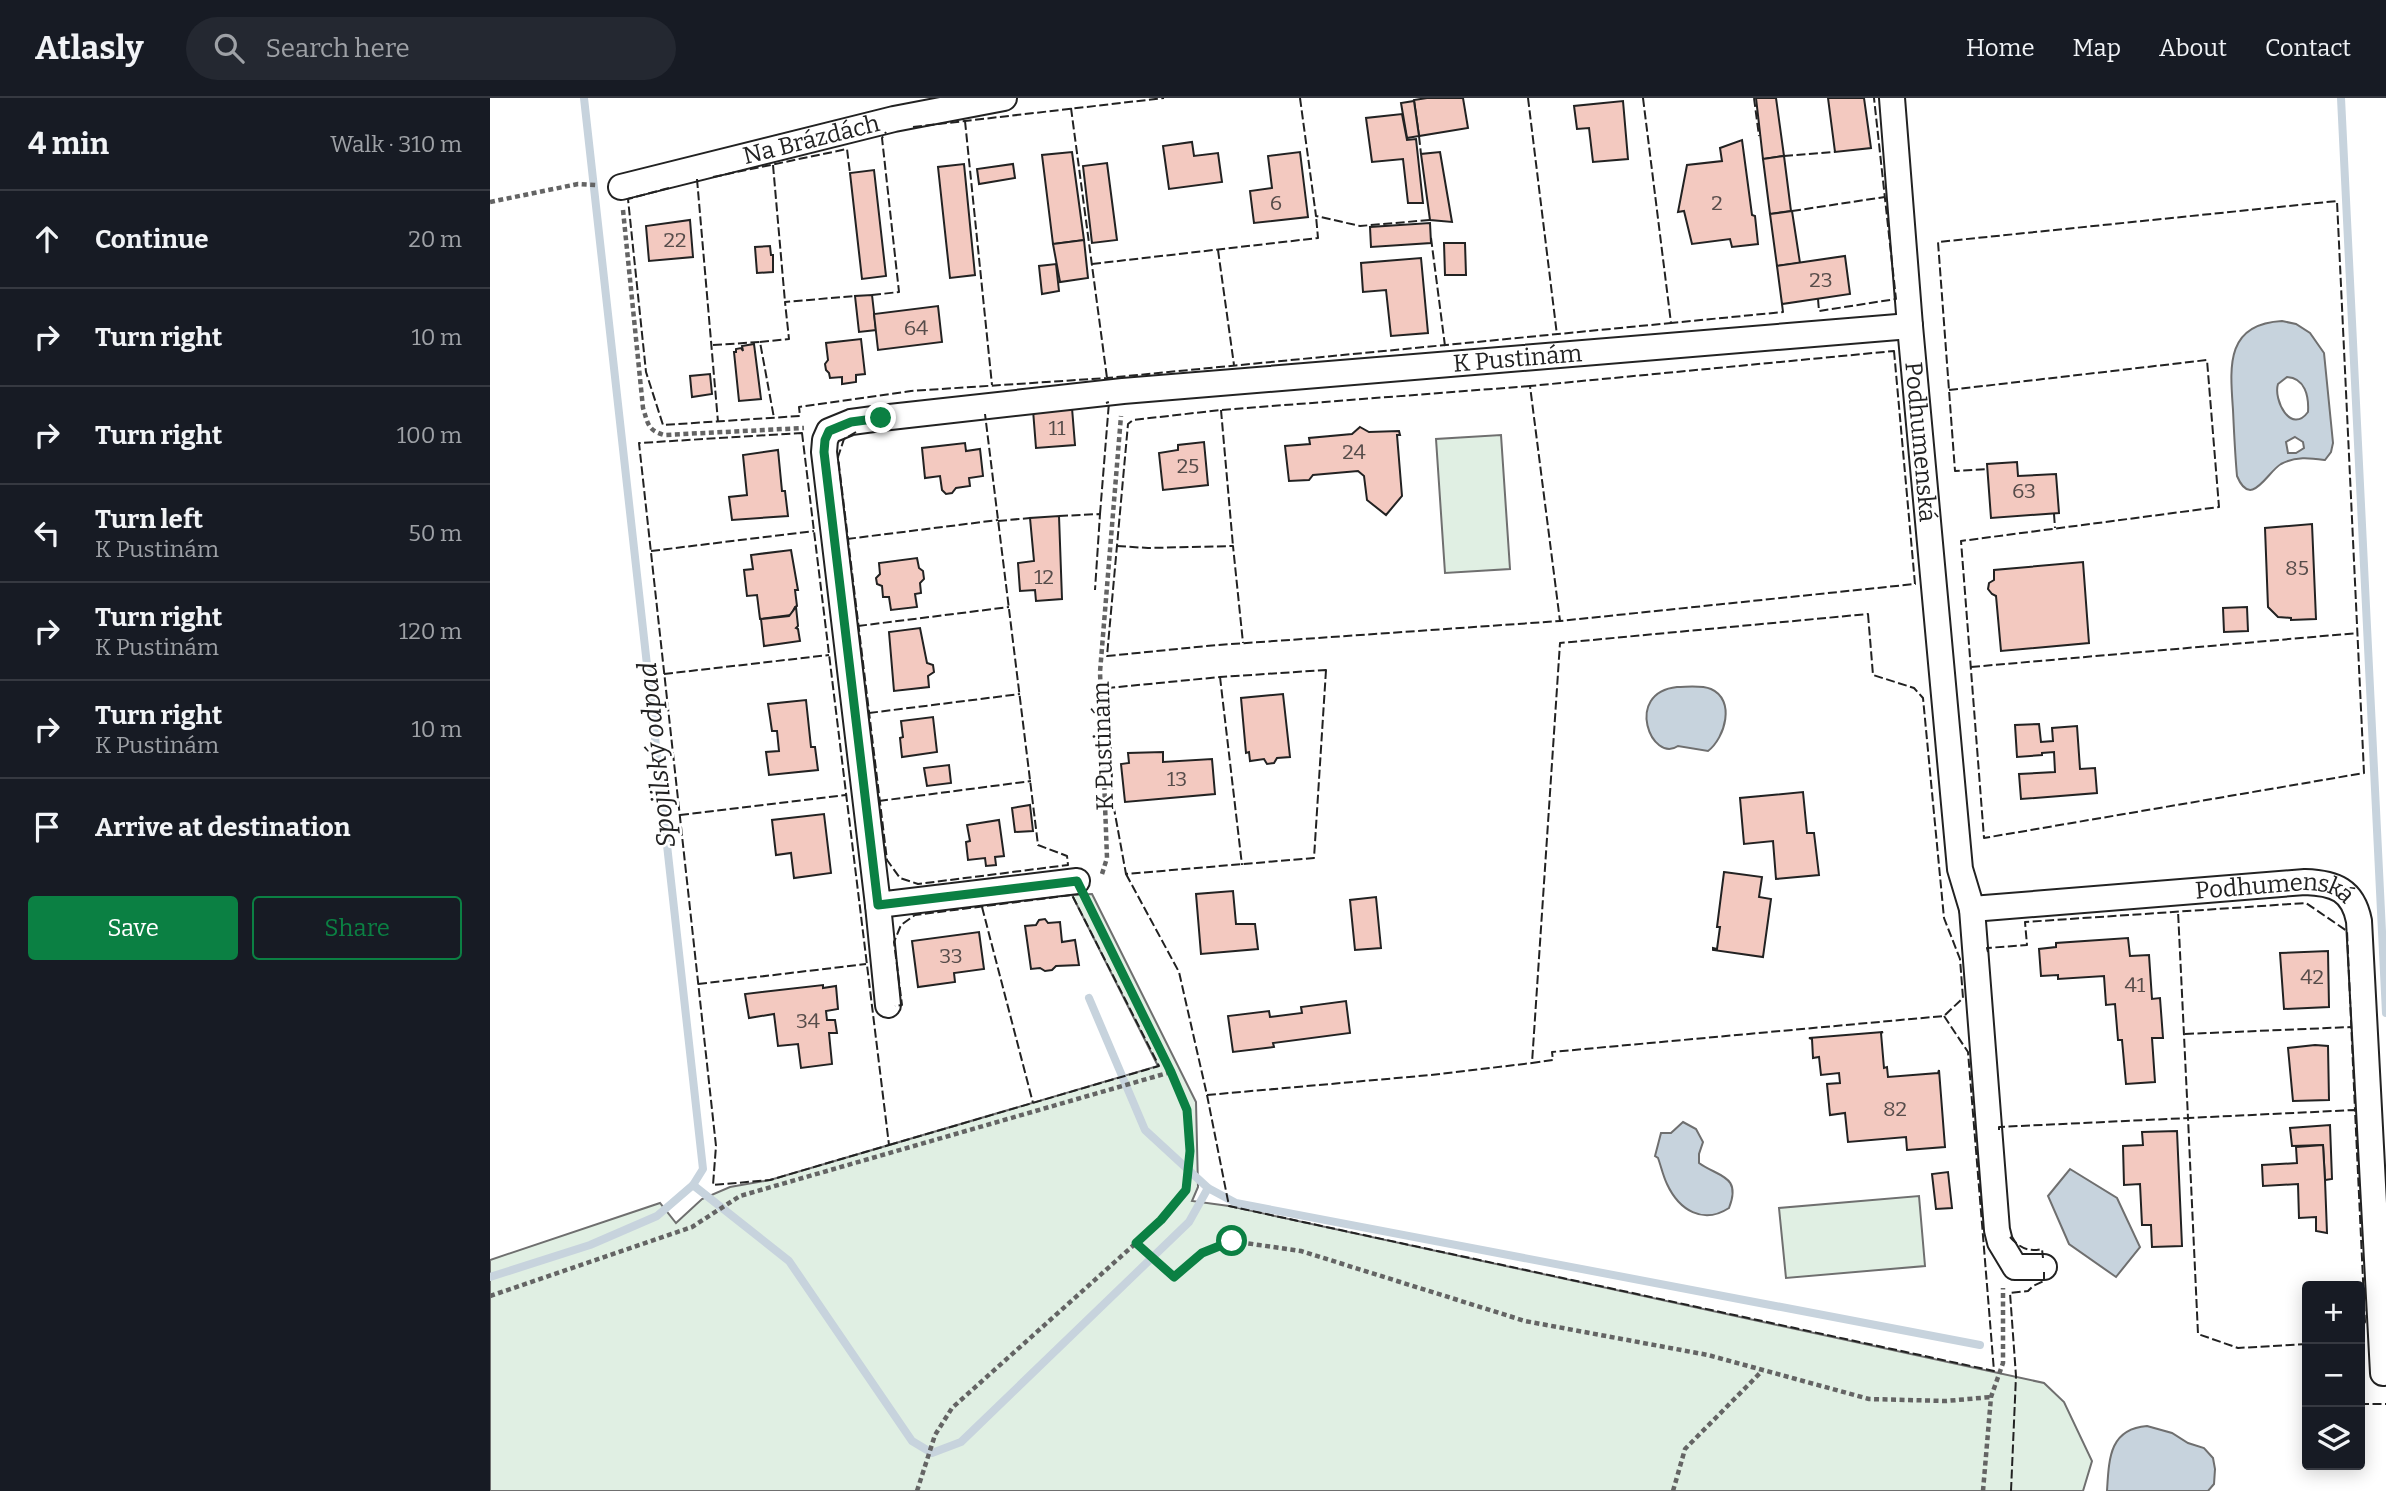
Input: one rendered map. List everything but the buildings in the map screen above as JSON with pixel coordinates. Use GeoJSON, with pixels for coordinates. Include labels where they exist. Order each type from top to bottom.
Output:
{"type":"FeatureCollection","features":[{"type":"Feature","properties":{"kind":"street","name":"Na Brázdách"},"geometry":{"type":"LineString","coordinates":[[621,187],[894,119],[1004,98]]}},
{"type":"Feature","properties":{"kind":"street","name":"Podhumenská"},"geometry":{"type":"LineString","coordinates":[[1892,98],[1910,326],[1960,869],[1972,909],[1997,1230],[2008,1258]]}},
{"type":"Feature","properties":{"kind":"street","name":"K Pustinám"},"geometry":{"type":"LineString","coordinates":[[829,431],[851,422],[1123,391],[1910,326]]}},
{"type":"Feature","properties":{"kind":"street"},"geometry":{"type":"LineString","coordinates":[[829,431],[824,452],[888,1005]]}},
{"type":"Feature","properties":{"kind":"street"},"geometry":{"type":"LineString","coordinates":[[878,905],[1077,881]]}},
{"type":"Feature","properties":{"kind":"street","name":"Podhumenská"},"geometry":{"type":"LineString","coordinates":[[1972,909],[2305,882],[2333,886],[2352,900],[2359,921],[2383,1373]]}},
{"type":"Feature","properties":{"kind":"street"},"geometry":{"type":"LineString","coordinates":[[2008,1258],[2015,1267],[2044,1267]]}},
{"type":"Feature","properties":{"kind":"path"},"geometry":{"type":"LineString","coordinates":[[490,202],[589,184]]}},
{"type":"Feature","properties":{"kind":"path"},"geometry":{"type":"LineString","coordinates":[[621,187],[643,408],[653,432],[664,435],[800,428],[829,431]]}},
{"type":"Feature","properties":{"kind":"path","name":"K Pustinám"},"geometry":{"type":"LineString","coordinates":[[1077,881],[1099,876],[1106,866],[1107,858],[1100,672],[1123,391]]}},
{"type":"Feature","properties":{"kind":"path"},"geometry":{"type":"LineString","coordinates":[[917,1491],[935,1435],[952,1408],[1161,1220],[1186,1190],[1190,1151],[1187,1110],[1077,881]]}},
{"type":"Feature","properties":{"kind":"path"},"geometry":{"type":"LineString","coordinates":[[490,1296],[692,1227],[740,1196],[1171,1072]]}},
{"type":"Feature","properties":{"kind":"path"},"geometry":{"type":"LineString","coordinates":[[1136,1243],[1174,1277],[1202,1253],[1232,1241],[1301,1251],[1525,1321],[1708,1355],[1869,1399],[1946,1401],[1991,1397]]}},
{"type":"Feature","properties":{"kind":"path"},"geometry":{"type":"LineString","coordinates":[[1983,1491],[1991,1397],[2003,1363],[2002,1266],[2008,1258]]}},
{"type":"Feature","properties":{"kind":"path"},"geometry":{"type":"LineString","coordinates":[[1673,1491],[1685,1449],[1762,1371]]}},
{"type":"Feature","properties":{"kind":"green space"},"geometry":{"type":"Polygon","coordinates":[[[1501,435],[1510,569],[1445,573],[1436,439],[1501,435]]]}},
{"type":"Feature","properties":{"kind":"green space"},"geometry":{"type":"Polygon","coordinates":[[[1092,894],[1196,1102],[1198,1187],[1192,1201],[1229,1206],[2044,1383],[2064,1402],[2092,1461],[2083,1491],[490,1491],[490,1260],[660,1203],[676,1223],[702,1199],[730,1187],[770,1180],[1158,1066],[1072,895],[1092,894]]]}},
{"type":"Feature","properties":{"kind":"green space"},"geometry":{"type":"Polygon","coordinates":[[[1919,1196],[1925,1266],[1786,1278],[1779,1208],[1919,1196]]]}},
{"type":"Feature","properties":{"kind":"shaded area"},"geometry":{"type":"Polygon","coordinates":[[[2282,321],[2296,324],[2310,333],[2324,353],[2333,443],[2325,460],[2303,458],[2287,461],[2276,468],[2259,486],[2248,490],[2242,486],[2237,476],[2232,364],[2241,339],[2250,330],[2263,324],[2282,321]],[[2287,377],[2278,384],[2278,398],[2285,413],[2295,420],[2308,412],[2307,394],[2302,384],[2287,377]],[[2295,437],[2286,442],[2288,453],[2296,453],[2304,448],[2303,442],[2295,437]]]}},
{"type":"Feature","properties":{"kind":"shaded area"},"geometry":{"type":"Polygon","coordinates":[[[1677,687],[1711,689],[1719,694],[1723,702],[1726,710],[1723,729],[1708,751],[1678,746],[1668,749],[1659,745],[1652,737],[1647,713],[1651,701],[1660,692],[1677,687]]]}},
{"type":"Feature","properties":{"kind":"shaded area"},"geometry":{"type":"Polygon","coordinates":[[[1683,1122],[1696,1129],[1703,1142],[1699,1163],[1730,1183],[1732,1197],[1729,1208],[1719,1213],[1701,1215],[1685,1208],[1672,1193],[1655,1156],[1661,1133],[1671,1133],[1683,1122]]]}},
{"type":"Feature","properties":{"kind":"shaded area"},"geometry":{"type":"Polygon","coordinates":[[[2070,1169],[2117,1198],[2140,1247],[2116,1277],[2069,1244],[2048,1196],[2070,1169]]]}},
{"type":"Feature","properties":{"kind":"shaded area"},"geometry":{"type":"Polygon","coordinates":[[[2147,1426],[2172,1433],[2188,1443],[2204,1448],[2213,1458],[2215,1469],[2214,1484],[2208,1491],[2107,1491],[2111,1457],[2118,1439],[2134,1428],[2147,1426]]]}},
{"type":"Feature","properties":{"kind":"waterway","name":"Spojilský odpad"},"geometry":{"type":"LineString","coordinates":[[490,1277],[590,1245],[657,1216],[693,1185],[703,1169],[584,98]]}},
{"type":"Feature","properties":{"kind":"waterway"},"geometry":{"type":"LineString","coordinates":[[2341,98],[2386,1013]]}},
{"type":"Feature","properties":{"kind":"waterway"},"geometry":{"type":"LineString","coordinates":[[1089,998],[1145,1130],[1208,1188]]}},
{"type":"Feature","properties":{"kind":"waterway"},"geometry":{"type":"LineString","coordinates":[[693,1185],[789,1261],[912,1441],[932,1453],[961,1442],[1189,1222],[1208,1188],[1236,1203],[1980,1345]]}},
{"type":"Feature","properties":{"kind":"fence"},"geometry":{"type":"LineString","coordinates":[[913,127],[1164,98]]}},
{"type":"Feature","properties":{"kind":"fence"},"geometry":{"type":"LineString","coordinates":[[1300,98],[1316,216],[1360,226],[1430,220],[1430,224]]}},
{"type":"Feature","properties":{"kind":"fence"},"geometry":{"type":"LineString","coordinates":[[1528,98],[1557,335]]}},
{"type":"Feature","properties":{"kind":"fence"},"geometry":{"type":"LineString","coordinates":[[1643,98],[1671,323],[1783,312],[1782,304]]}},
{"type":"Feature","properties":{"kind":"fence"},"geometry":{"type":"LineString","coordinates":[[1754,98],[1759,136]]}},
{"type":"Feature","properties":{"kind":"fence"},"geometry":{"type":"LineString","coordinates":[[1818,299],[1819,311],[1896,299],[1874,98]]}},
{"type":"Feature","properties":{"kind":"fence"},"geometry":{"type":"LineString","coordinates":[[1071,108],[1107,378]]}},
{"type":"Feature","properties":{"kind":"fence"},"geometry":{"type":"LineString","coordinates":[[965,121],[992,385]]}},
{"type":"Feature","properties":{"kind":"fence"},"geometry":{"type":"LineString","coordinates":[[872,295],[899,292],[882,138],[886,132]]}},
{"type":"Feature","properties":{"kind":"fence"},"geometry":{"type":"LineString","coordinates":[[1419,136],[1421,154]]}},
{"type":"Feature","properties":{"kind":"fence"},"geometry":{"type":"LineString","coordinates":[[713,177],[847,149],[850,173]]}},
{"type":"Feature","properties":{"kind":"fence"},"geometry":{"type":"LineString","coordinates":[[1784,156],[1835,152]]}},
{"type":"Feature","properties":{"kind":"fence"},"geometry":{"type":"LineString","coordinates":[[773,165],[785,302]]}},
{"type":"Feature","properties":{"kind":"fence"},"geometry":{"type":"LineString","coordinates":[[697,179],[718,422]]}},
{"type":"Feature","properties":{"kind":"fence"},"geometry":{"type":"LineString","coordinates":[[669,188],[628,199],[646,372],[663,425],[800,416],[799,407],[911,391],[1107,378],[1671,323]]}},
{"type":"Feature","properties":{"kind":"fence"},"geometry":{"type":"LineString","coordinates":[[1792,211],[1885,197]]}},
{"type":"Feature","properties":{"kind":"fence"},"geometry":{"type":"LineString","coordinates":[[1949,390],[2207,360],[2219,507],[1961,541],[1984,838],[2364,773],[2337,201],[1938,242],[1955,471],[1988,469]]}},
{"type":"Feature","properties":{"kind":"fence"},"geometry":{"type":"LineString","coordinates":[[1092,264],[1318,238],[1316,216]]}},
{"type":"Feature","properties":{"kind":"fence"},"geometry":{"type":"LineString","coordinates":[[1431,238],[1445,346]]}},
{"type":"Feature","properties":{"kind":"fence"},"geometry":{"type":"LineString","coordinates":[[1218,250],[1234,365]]}},
{"type":"Feature","properties":{"kind":"fence"},"geometry":{"type":"LineString","coordinates":[[760,342],[789,339],[785,302],[855,296]]}},
{"type":"Feature","properties":{"kind":"fence"},"geometry":{"type":"LineString","coordinates":[[713,345],[760,342],[774,418]]}},
{"type":"Feature","properties":{"kind":"fence"},"geometry":{"type":"LineString","coordinates":[[1894,351],[1915,584],[1560,621],[1530,386],[1894,351]]}},
{"type":"Feature","properties":{"kind":"fence"},"geometry":{"type":"LineString","coordinates":[[1530,386],[1221,410],[1133,420],[1128,424],[1107,656],[1217,645],[1560,621]]}},
{"type":"Feature","properties":{"kind":"fence"},"geometry":{"type":"LineString","coordinates":[[1100,514],[1109,402],[1106,403]]}},
{"type":"Feature","properties":{"kind":"fence"},"geometry":{"type":"LineString","coordinates":[[1221,410],[1233,546]]}},
{"type":"Feature","properties":{"kind":"fence"},"geometry":{"type":"LineString","coordinates":[[856,432],[844,439],[838,457],[887,860],[900,878],[918,884],[1068,865],[1067,856],[1038,845],[985,414]]}},
{"type":"Feature","properties":{"kind":"fence"},"geometry":{"type":"LineString","coordinates":[[802,433],[889,1145],[770,1180],[713,1185],[716,1146],[639,443],[802,433]]}},
{"type":"Feature","properties":{"kind":"fence"},"geometry":{"type":"LineString","coordinates":[[1059,516],[1100,514],[1095,590]]}},
{"type":"Feature","properties":{"kind":"fence"},"geometry":{"type":"LineString","coordinates":[[2054,514],[2055,528]]}},
{"type":"Feature","properties":{"kind":"fence"},"geometry":{"type":"LineString","coordinates":[[998,521],[1030,518]]}},
{"type":"Feature","properties":{"kind":"fence"},"geometry":{"type":"LineString","coordinates":[[847,539],[998,520]]}},
{"type":"Feature","properties":{"kind":"fence"},"geometry":{"type":"LineString","coordinates":[[651,551],[814,531]]}},
{"type":"Feature","properties":{"kind":"fence"},"geometry":{"type":"LineString","coordinates":[[1117,546],[1233,546],[1243,643]]}},
{"type":"Feature","properties":{"kind":"fence"},"geometry":{"type":"LineString","coordinates":[[858,626],[1009,607]]}},
{"type":"Feature","properties":{"kind":"fence"},"geometry":{"type":"LineString","coordinates":[[1868,614],[1873,675],[1914,688],[1923,698],[1944,918],[1960,959],[1963,998],[1944,1016],[1552,1052],[1553,1060],[1532,1063],[1560,643],[1868,614]]}},
{"type":"Feature","properties":{"kind":"fence"},"geometry":{"type":"LineString","coordinates":[[1971,667],[2358,633]]}},
{"type":"Feature","properties":{"kind":"fence"},"geometry":{"type":"LineString","coordinates":[[664,674],[829,655]]}},
{"type":"Feature","properties":{"kind":"fence"},"geometry":{"type":"LineString","coordinates":[[1326,670],[1314,858],[1126,874],[1113,803],[1108,688],[1326,670]]}},
{"type":"Feature","properties":{"kind":"fence"},"geometry":{"type":"LineString","coordinates":[[1220,677],[1242,865]]}},
{"type":"Feature","properties":{"kind":"fence"},"geometry":{"type":"LineString","coordinates":[[869,713],[1020,694]]}},
{"type":"Feature","properties":{"kind":"fence"},"geometry":{"type":"LineString","coordinates":[[879,801],[1031,781]]}},
{"type":"Feature","properties":{"kind":"fence"},"geometry":{"type":"LineString","coordinates":[[680,815],[846,795]]}},
{"type":"Feature","properties":{"kind":"fence"},"geometry":{"type":"LineString","coordinates":[[1126,874],[1179,972],[1207,1095],[1532,1063]]}},
{"type":"Feature","properties":{"kind":"fence"},"geometry":{"type":"LineString","coordinates":[[889,1145],[1159,1066],[1072,895],[915,915],[901,925],[894,942],[902,1005],[895,1006]]}},
{"type":"Feature","properties":{"kind":"fence"},"geometry":{"type":"LineString","coordinates":[[1988,952],[1987,948],[2027,945],[2025,922],[2306,903],[2347,931],[2355,1110]]}},
{"type":"Feature","properties":{"kind":"fence"},"geometry":{"type":"LineString","coordinates":[[982,907],[1033,1103]]}},
{"type":"Feature","properties":{"kind":"fence"},"geometry":{"type":"LineString","coordinates":[[1999,1130],[1999,1127],[2188,1118],[2178,911]]}},
{"type":"Feature","properties":{"kind":"fence"},"geometry":{"type":"LineString","coordinates":[[698,984],[866,964]]}},
{"type":"Feature","properties":{"kind":"fence"},"geometry":{"type":"LineString","coordinates":[[1207,1095],[1229,1206],[1994,1371],[1968,1052],[1944,1016]]}},
{"type":"Feature","properties":{"kind":"fence"},"geometry":{"type":"LineString","coordinates":[[2185,1034],[2352,1027]]}},
{"type":"Feature","properties":{"kind":"fence"},"geometry":{"type":"LineString","coordinates":[[2302,1344],[2238,1348],[2198,1334],[2188,1118],[2355,1110],[2363,1281]]}},
{"type":"Feature","properties":{"kind":"fence"},"geometry":{"type":"LineString","coordinates":[[2010,1237],[2024,1248],[2042,1249],[2043,1258]]}},
{"type":"Feature","properties":{"kind":"fence"},"geometry":{"type":"LineString","coordinates":[[2011,1491],[2016,1376],[2010,1293],[2028,1291],[2044,1281],[2044,1272]]}},
{"type":"Feature","properties":{"kind":"fence"},"geometry":{"type":"LineString","coordinates":[[2365,1404],[2386,1404]]}},
{"type":"Feature","properties":{"kind":"route"},"geometry":{"type":"LineString","coordinates":[[881,418],[838,425],[829,431],[824,452],[878,905],[1077,881],[1187,1110],[1190,1151],[1186,1190],[1161,1220],[1136,1243],[1174,1277],[1202,1253],[1232,1241]]}}]}
